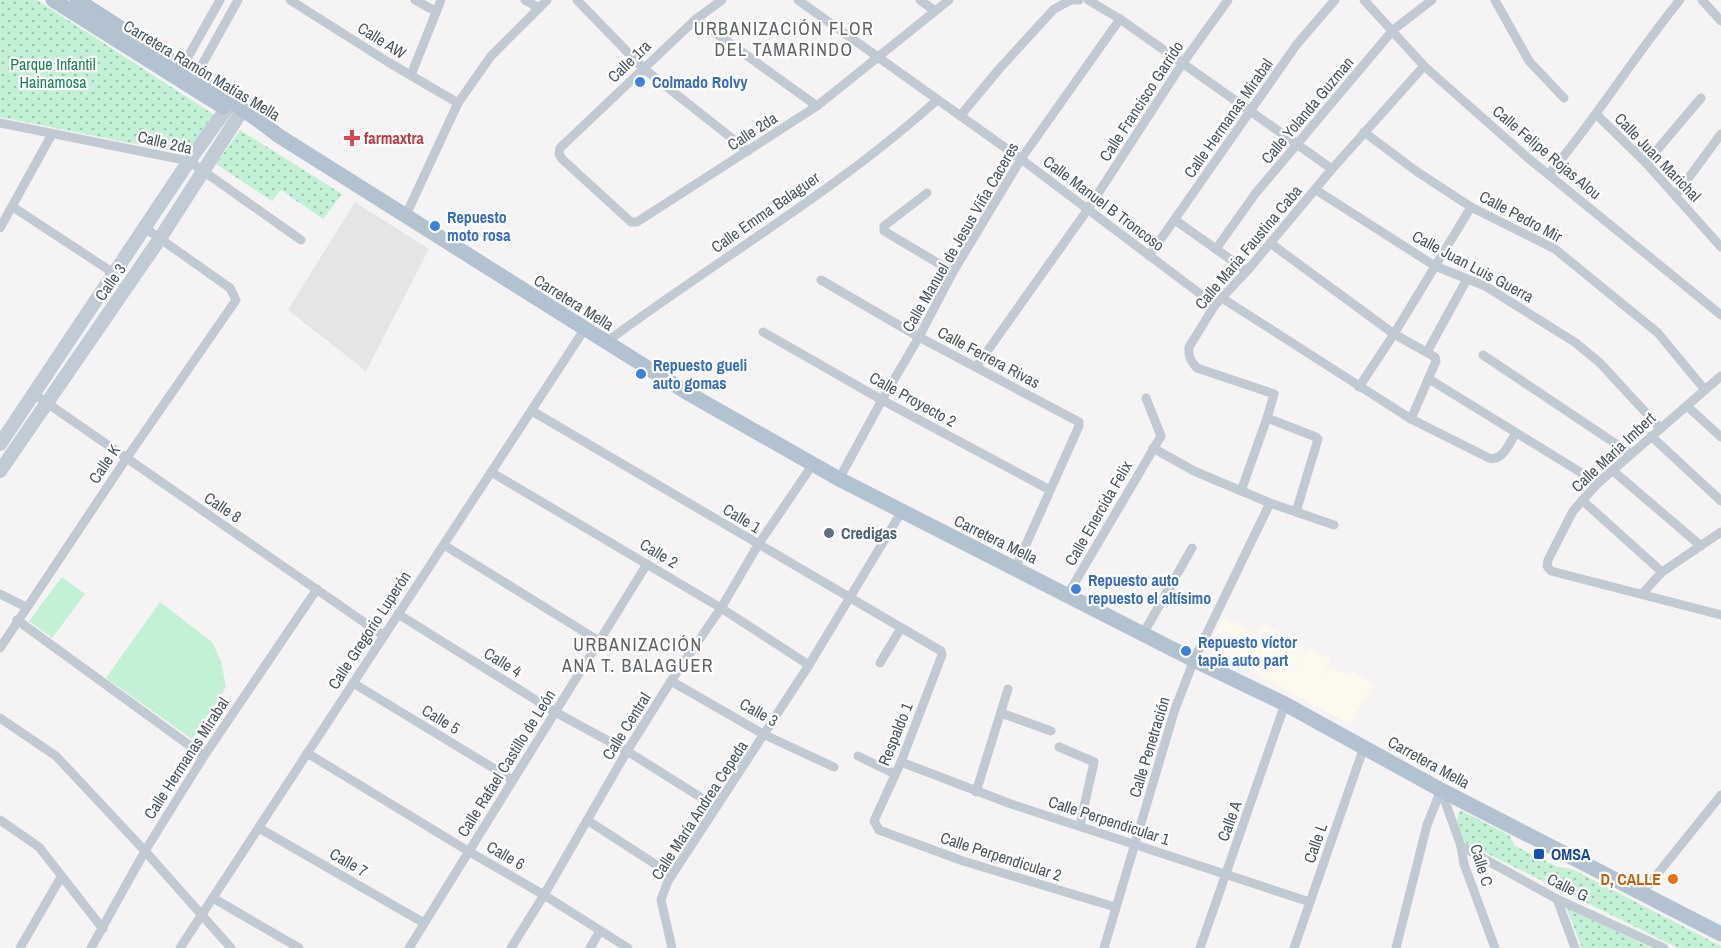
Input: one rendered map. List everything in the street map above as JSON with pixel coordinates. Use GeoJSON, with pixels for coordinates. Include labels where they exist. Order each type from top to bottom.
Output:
{"type":"FeatureCollection","features":[{"type":"Feature","properties":{"kind":"main road","name":"Carretera Ramón Matías Mella"},"geometry":{"type":"LineString","coordinates":[[53,0],[179,73]]}},
{"type":"Feature","properties":{"kind":"main road","name":"Carretera Ramón Matías Mella"},"geometry":{"type":"LineString","coordinates":[[76,0],[179,73],[279,136]]}},
{"type":"Feature","properties":{"kind":"main road","name":"Carretera Mella"},"geometry":{"type":"LineString","coordinates":[[279,136],[605,343],[839,479],[1285,704],[1441,790],[1721,934]]}},
{"type":"Feature","properties":{"kind":"street"},"geometry":{"type":"LineString","coordinates":[[179,73],[220,0]]}},
{"type":"Feature","properties":{"kind":"street"},"geometry":{"type":"LineString","coordinates":[[193,82],[238,0]]}},
{"type":"Feature","properties":{"kind":"street","name":"Calle AW"},"geometry":{"type":"LineString","coordinates":[[290,0],[301,3],[458,103]]}},
{"type":"Feature","properties":{"kind":"street"},"geometry":{"type":"LineString","coordinates":[[415,0],[435,11]]}},
{"type":"Feature","properties":{"kind":"street"},"geometry":{"type":"LineString","coordinates":[[411,75],[441,0]]}},
{"type":"Feature","properties":{"kind":"street"},"geometry":{"type":"LineString","coordinates":[[525,0],[539,8]]}},
{"type":"Feature","properties":{"kind":"street"},"geometry":{"type":"LineString","coordinates":[[405,217],[458,103],[491,56],[547,0]]}},
{"type":"Feature","properties":{"kind":"street"},"geometry":{"type":"LineString","coordinates":[[577,0],[644,68],[748,151]]}},
{"type":"Feature","properties":{"kind":"street","name":"Calle 1ra"},"geometry":{"type":"LineString","coordinates":[[637,222],[631,222],[562,159],[559,154],[560,148],[696,19],[722,0]]}},
{"type":"Feature","properties":{"kind":"street","name":"Calle Manuel B Troncoso"},"geometry":{"type":"LineString","coordinates":[[798,0],[1021,159],[1149,256],[1411,419],[1495,460],[1500,458],[1516,433]]}},
{"type":"Feature","properties":{"kind":"street"},"geometry":{"type":"LineString","coordinates":[[920,0],[935,11]]}},
{"type":"Feature","properties":{"kind":"street","name":"Calle 2da"},"geometry":{"type":"LineString","coordinates":[[637,222],[818,106],[949,0]]}},
{"type":"Feature","properties":{"kind":"street"},"geometry":{"type":"LineString","coordinates":[[960,116],[1054,9],[1071,0],[1079,0]]}},
{"type":"Feature","properties":{"kind":"street"},"geometry":{"type":"LineString","coordinates":[[1088,0],[1332,169]]}},
{"type":"Feature","properties":{"kind":"street","name":"Calle Hermanas Mirabal"},"geometry":{"type":"LineString","coordinates":[[1149,256],[1297,44],[1335,0]]}},
{"type":"Feature","properties":{"kind":"street","name":"Calle Felipe Rojas Alou"},"geometry":{"type":"LineString","coordinates":[[1364,0],[1424,66],[1549,174],[1721,315]]}},
{"type":"Feature","properties":{"kind":"street","name":"Calle Yolanda Guzman"},"geometry":{"type":"LineString","coordinates":[[1216,249],[1256,194],[1393,30],[1432,0]]}},
{"type":"Feature","properties":{"kind":"street"},"geometry":{"type":"LineString","coordinates":[[1495,0],[1529,61],[1564,98]]}},
{"type":"Feature","properties":{"kind":"street"},"geometry":{"type":"LineString","coordinates":[[1549,174],[1597,115],[1680,0]]}},
{"type":"Feature","properties":{"kind":"street"},"geometry":{"type":"LineString","coordinates":[[1702,0],[1721,21]]}},
{"type":"Feature","properties":{"kind":"street","name":"Calle Francisco Garrido"},"geometry":{"type":"LineString","coordinates":[[976,367],[1088,209],[1223,2]]}},
{"type":"Feature","properties":{"kind":"street"},"geometry":{"type":"LineString","coordinates":[[696,19],[818,106]]}},
{"type":"Feature","properties":{"kind":"street","name":"Calle Manuel de Jesus Viña Caceres"},"geometry":{"type":"LineString","coordinates":[[839,479],[953,272],[1021,159],[1120,20]]}},
{"type":"Feature","properties":{"kind":"street","name":"Calle Maria Faustina Caba"},"geometry":{"type":"LineString","coordinates":[[1240,491],[1267,418],[1274,396],[1273,392],[1197,368],[1191,362],[1188,354],[1189,347],[1218,301],[1247,271],[1332,169],[1424,66]]}},
{"type":"Feature","properties":{"kind":"street"},"geometry":{"type":"LineString","coordinates":[[1646,163],[1701,98]]}},
{"type":"Feature","properties":{"kind":"street","name":"Calle Emma Balaguer"},"geometry":{"type":"LineString","coordinates":[[605,343],[815,197],[898,135],[937,100]]}},
{"type":"Feature","properties":{"kind":"street","name":"Calle 3"},"geometry":{"type":"LineString","coordinates":[[0,443],[189,161],[235,109]]}},
{"type":"Feature","properties":{"kind":"street","name":"Calle 3"},"geometry":{"type":"LineString","coordinates":[[0,471],[159,240],[203,169],[235,109]]}},
{"type":"Feature","properties":{"kind":"street","name":"Calle Juan Marichal"},"geometry":{"type":"LineString","coordinates":[[1597,115],[1646,163],[1721,247]]}},
{"type":"Feature","properties":{"kind":"street","name":"Calle 2da"},"geometry":{"type":"LineString","coordinates":[[0,123],[189,161],[301,240]]}},
{"type":"Feature","properties":{"kind":"street","name":"Calle Pedro Mir"},"geometry":{"type":"LineString","coordinates":[[1364,132],[1416,171],[1471,207],[1555,249],[1658,333],[1705,390]]}},
{"type":"Feature","properties":{"kind":"street"},"geometry":{"type":"LineString","coordinates":[[1,224],[13,207],[52,134]]}},
{"type":"Feature","properties":{"kind":"street"},"geometry":{"type":"LineString","coordinates":[[1676,195],[1721,134]]}},
{"type":"Feature","properties":{"kind":"street","name":"Calle Juan Luis Guerra"},"geometry":{"type":"LineString","coordinates":[[1316,190],[1435,266],[1485,286],[1576,343],[1600,363],[1660,428]]}},
{"type":"Feature","properties":{"kind":"street"},"geometry":{"type":"LineString","coordinates":[[927,193],[884,226],[884,231],[953,272]]}},
{"type":"Feature","properties":{"kind":"street"},"geometry":{"type":"LineString","coordinates":[[13,207],[115,274]]}},
{"type":"Feature","properties":{"kind":"street"},"geometry":{"type":"LineString","coordinates":[[1359,387],[1471,207]]}},
{"type":"Feature","properties":{"kind":"street"},"geometry":{"type":"LineString","coordinates":[[1175,220],[1247,271]]}},
{"type":"Feature","properties":{"kind":"street"},"geometry":{"type":"LineString","coordinates":[[145,228],[159,240]]}},
{"type":"Feature","properties":{"kind":"street","name":"Calle K"},"geometry":{"type":"LineString","coordinates":[[0,648],[236,300],[230,288],[159,240]]}},
{"type":"Feature","properties":{"kind":"street"},"geometry":{"type":"LineString","coordinates":[[1270,243],[1394,334],[1427,352],[1436,360],[1411,419]]}},
{"type":"Feature","properties":{"kind":"street"},"geometry":{"type":"LineString","coordinates":[[1427,352],[1467,279]]}},
{"type":"Feature","properties":{"kind":"street","name":"Calle Ferrera Rivas"},"geometry":{"type":"LineString","coordinates":[[821,280],[919,337],[1079,422],[1050,490]]}},
{"type":"Feature","properties":{"kind":"street","name":"Calle Gregorio Luperón"},"geometry":{"type":"LineString","coordinates":[[180,948],[584,330]]}},
{"type":"Feature","properties":{"kind":"street","name":"Calle Proyecto 2"},"geometry":{"type":"LineString","coordinates":[[763,332],[882,400],[1050,490]]}},
{"type":"Feature","properties":{"kind":"street"},"geometry":{"type":"LineString","coordinates":[[1483,355],[1631,454]]}},
{"type":"Feature","properties":{"kind":"street","name":"Calle Maria Imbert"},"geometry":{"type":"LineString","coordinates":[[1642,594],[1551,571],[1547,566],[1548,560],[1573,511],[1582,500],[1612,470],[1721,376]]}},
{"type":"Feature","properties":{"kind":"street"},"geometry":{"type":"LineString","coordinates":[[1429,379],[1598,483]]}},
{"type":"Feature","properties":{"kind":"street","name":"Calle 8"},"geometry":{"type":"LineString","coordinates":[[34,394],[384,636]]}},
{"type":"Feature","properties":{"kind":"street"},"geometry":{"type":"LineString","coordinates":[[1146,398],[1161,434],[1153,447],[1194,471],[1240,491],[1334,525]]}},
{"type":"Feature","properties":{"kind":"street"},"geometry":{"type":"LineString","coordinates":[[1687,406],[1721,438]]}},
{"type":"Feature","properties":{"kind":"street","name":"Calle 1"},"geometry":{"type":"LineString","coordinates":[[532,411],[758,545],[939,648]]}},
{"type":"Feature","properties":{"kind":"street"},"geometry":{"type":"LineString","coordinates":[[1267,418],[1316,437],[1318,440],[1296,512]]}},
{"type":"Feature","properties":{"kind":"street"},"geometry":{"type":"LineString","coordinates":[[1651,436],[1721,501]]}},
{"type":"Feature","properties":{"kind":"street"},"geometry":{"type":"LineString","coordinates":[[0,443],[13,452]]}},
{"type":"Feature","properties":{"kind":"street","name":"Calle Enercida Felix"},"geometry":{"type":"LineString","coordinates":[[1068,594],[1153,447]]}},
{"type":"Feature","properties":{"kind":"street","name":"Calle Central"},"geometry":{"type":"LineString","coordinates":[[511,948],[627,751],[721,608],[758,545],[813,464]]}},
{"type":"Feature","properties":{"kind":"street"},"geometry":{"type":"LineString","coordinates":[[1612,470],[1701,546]]}},
{"type":"Feature","properties":{"kind":"street","name":"Calle 2"},"geometry":{"type":"LineString","coordinates":[[491,472],[721,608],[809,665]]}},
{"type":"Feature","properties":{"kind":"street"},"geometry":{"type":"LineString","coordinates":[[1015,569],[1050,490]]}},
{"type":"Feature","properties":{"kind":"street"},"geometry":{"type":"LineString","coordinates":[[1582,500],[1662,572]]}},
{"type":"Feature","properties":{"kind":"street","name":"Calle Penetración"},"geometry":{"type":"LineString","coordinates":[[1104,948],[1175,709],[1194,660],[1270,503]]}},
{"type":"Feature","properties":{"kind":"street","name":"Calle María Andrea Cepeda"},"geometry":{"type":"LineString","coordinates":[[672,948],[661,900],[672,875],[765,735],[902,511]]}},
{"type":"Feature","properties":{"kind":"street"},"geometry":{"type":"LineString","coordinates":[[1721,532],[1662,572],[1642,594],[1721,614]]}},
{"type":"Feature","properties":{"kind":"street"},"geometry":{"type":"LineString","coordinates":[[444,545],[599,642]]}},
{"type":"Feature","properties":{"kind":"street"},"geometry":{"type":"LineString","coordinates":[[1143,634],[1192,548]]}},
{"type":"Feature","properties":{"kind":"street","name":"Calle Rafael Castillo de León"},"geometry":{"type":"LineString","coordinates":[[409,948],[647,564]]}},
{"type":"Feature","properties":{"kind":"street","name":"Calle Hermanas Mirabal"},"geometry":{"type":"LineString","coordinates":[[91,948],[145,851],[204,756],[317,589]]}},
{"type":"Feature","properties":{"kind":"street"},"geometry":{"type":"LineString","coordinates":[[0,594],[26,607]]}},
{"type":"Feature","properties":{"kind":"street","name":"Calle 4"},"geometry":{"type":"LineString","coordinates":[[398,614],[555,712],[627,751],[716,807]]}},
{"type":"Feature","properties":{"kind":"street"},"geometry":{"type":"LineString","coordinates":[[17,620],[204,756]]}},
{"type":"Feature","properties":{"kind":"street"},"geometry":{"type":"LineString","coordinates":[[880,663],[901,628]]}},
{"type":"Feature","properties":{"kind":"street","name":"Respaldo 1"},"geometry":{"type":"LineString","coordinates":[[879,830],[874,821],[901,762],[942,655],[939,648]]}},
{"type":"Feature","properties":{"kind":"street","name":"Calle 3"},"geometry":{"type":"LineString","coordinates":[[671,681],[765,735],[834,767]]}},
{"type":"Feature","properties":{"kind":"street","name":"Calle 5"},"geometry":{"type":"LineString","coordinates":[[353,683],[513,780]]}},
{"type":"Feature","properties":{"kind":"street"},"geometry":{"type":"LineString","coordinates":[[976,792],[1008,689]]}},
{"type":"Feature","properties":{"kind":"street","name":"Calle A"},"geometry":{"type":"LineString","coordinates":[[1200,948],[1285,704]]}},
{"type":"Feature","properties":{"kind":"street"},"geometry":{"type":"LineString","coordinates":[[1001,713],[1051,731]]}},
{"type":"Feature","properties":{"kind":"street"},"geometry":{"type":"LineString","coordinates":[[0,718],[56,756],[231,948]]}},
{"type":"Feature","properties":{"kind":"street"},"geometry":{"type":"LineString","coordinates":[[1059,747],[1093,760],[1095,764],[1080,825]]}},
{"type":"Feature","properties":{"kind":"street","name":"Calle L"},"geometry":{"type":"LineString","coordinates":[[1294,948],[1364,747]]}},
{"type":"Feature","properties":{"kind":"street","name":"Calle 6"},"geometry":{"type":"LineString","coordinates":[[307,753],[628,948]]}},
{"type":"Feature","properties":{"kind":"street"},"geometry":{"type":"LineString","coordinates":[[858,756],[895,774]]}},
{"type":"Feature","properties":{"kind":"street","name":"Calle Perpendicular 1"},"geometry":{"type":"LineString","coordinates":[[901,762],[976,792],[1135,843],[1225,876],[1310,902]]}},
{"type":"Feature","properties":{"kind":"street"},"geometry":{"type":"LineString","coordinates":[[1396,948],[1427,825],[1441,790]]}},
{"type":"Feature","properties":{"kind":"street","name":"Calle C"},"geometry":{"type":"LineString","coordinates":[[1441,790],[1461,846],[1464,864],[1495,948]]}},
{"type":"Feature","properties":{"kind":"street"},"geometry":{"type":"LineString","coordinates":[[1642,893],[1721,795]]}},
{"type":"Feature","properties":{"kind":"street"},"geometry":{"type":"LineString","coordinates":[[587,820],[672,875]]}},
{"type":"Feature","properties":{"kind":"street"},"geometry":{"type":"LineString","coordinates":[[1,824],[39,847],[103,929]]}},
{"type":"Feature","properties":{"kind":"street","name":"Calle 7"},"geometry":{"type":"LineString","coordinates":[[259,828],[424,923]]}},
{"type":"Feature","properties":{"kind":"street","name":"Calle Perpendicular 2"},"geometry":{"type":"LineString","coordinates":[[879,830],[963,861],[1115,907]]}},
{"type":"Feature","properties":{"kind":"street","name":"Calle G"},"geometry":{"type":"LineString","coordinates":[[1461,846],[1557,899],[1661,947]]}},
{"type":"Feature","properties":{"kind":"street"},"geometry":{"type":"LineString","coordinates":[[20,948],[61,877]]}},
{"type":"Feature","properties":{"kind":"street"},"geometry":{"type":"LineString","coordinates":[[213,898],[299,948]]}},
{"type":"Feature","properties":{"kind":"street"},"geometry":{"type":"LineString","coordinates":[[1557,899],[1575,948]]}},
{"type":"Feature","properties":{"kind":"street"},"geometry":{"type":"LineString","coordinates":[[590,948],[600,931]]}},
{"type":"Feature","properties":{"kind":"shaded area"},"geometry":{"type":"Polygon","coordinates":[[[355,202],[429,249],[366,371],[288,310],[355,202]]]}},
{"type":"Feature","properties":{"kind":"shaded area"},"geometry":{"type":"Polygon","coordinates":[[[1224,617],[1257,634],[1263,624],[1306,649],[1295,668],[1309,648],[1331,659],[1318,682],[1329,666],[1349,675],[1352,671],[1374,684],[1350,724],[1282,688],[1209,645],[1224,617]]]}},
{"type":"Feature","properties":{"kind":"green space","name":"Parque Infantil Hainamosa"},"geometry":{"type":"Polygon","coordinates":[[[0,0],[37,0],[216,116],[185,154],[0,117],[0,0]]]}},
{"type":"Feature","properties":{"kind":"green space"},"geometry":{"type":"Polygon","coordinates":[[[240,130],[342,194],[323,219],[281,190],[272,201],[216,164],[240,130]]]}},
{"type":"Feature","properties":{"kind":"green space"},"geometry":{"type":"Polygon","coordinates":[[[62,577],[85,594],[52,638],[29,621],[62,577]]]}},
{"type":"Feature","properties":{"kind":"green space"},"geometry":{"type":"Polygon","coordinates":[[[160,602],[212,642],[221,661],[226,687],[192,739],[106,678],[160,602]]]}},
{"type":"Feature","properties":{"kind":"green space"},"geometry":{"type":"Polygon","coordinates":[[[1460,810],[1509,835],[1515,846],[1558,867],[1572,869],[1721,948],[1678,948],[1466,843],[1458,822],[1460,810]]]}},
{"type":"Feature","properties":{"kind":"green space"},"geometry":{"type":"Polygon","coordinates":[[[1566,907],[1651,948],[1582,948],[1566,907]]]}},
{"type":"Feature","properties":{"kind":"place","name":"Colmado Rolvy"},"geometry":{"type":"Point","coordinates":[640,82]}},
{"type":"Feature","properties":{"kind":"place","name":"farmaxtra"},"geometry":{"type":"Point","coordinates":[352,138]}},
{"type":"Feature","properties":{"kind":"place","name":"Repuesto moto rosa"},"geometry":{"type":"Point","coordinates":[435,226]}},
{"type":"Feature","properties":{"kind":"place","name":"Repuesto gueli auto gomas"},"geometry":{"type":"Point","coordinates":[641,374]}},
{"type":"Feature","properties":{"kind":"place","name":"Credigas"},"geometry":{"type":"Point","coordinates":[829,533]}},
{"type":"Feature","properties":{"kind":"place","name":"Repuesto auto repuesto el altísimo"},"geometry":{"type":"Point","coordinates":[1076,589]}},
{"type":"Feature","properties":{"kind":"place","name":"Repuesto víctor tapia auto part"},"geometry":{"type":"Point","coordinates":[1186,651]}},
{"type":"Feature","properties":{"kind":"place","name":"OMSA"},"geometry":{"type":"Point","coordinates":[1539,854]}},
{"type":"Feature","properties":{"kind":"place","name":"D, CALLE"},"geometry":{"type":"Point","coordinates":[1673,879]}},
{"type":"Feature","properties":{"kind":"district","name":"URBANIZACIÓN FLOR DEL TAMARINDO"},"geometry":{"type":"Point","coordinates":[784,38]}},
{"type":"Feature","properties":{"kind":"district","name":"URBANIZACIÓN ANA T. BALAGUER"},"geometry":{"type":"Point","coordinates":[638,654]}}]}
